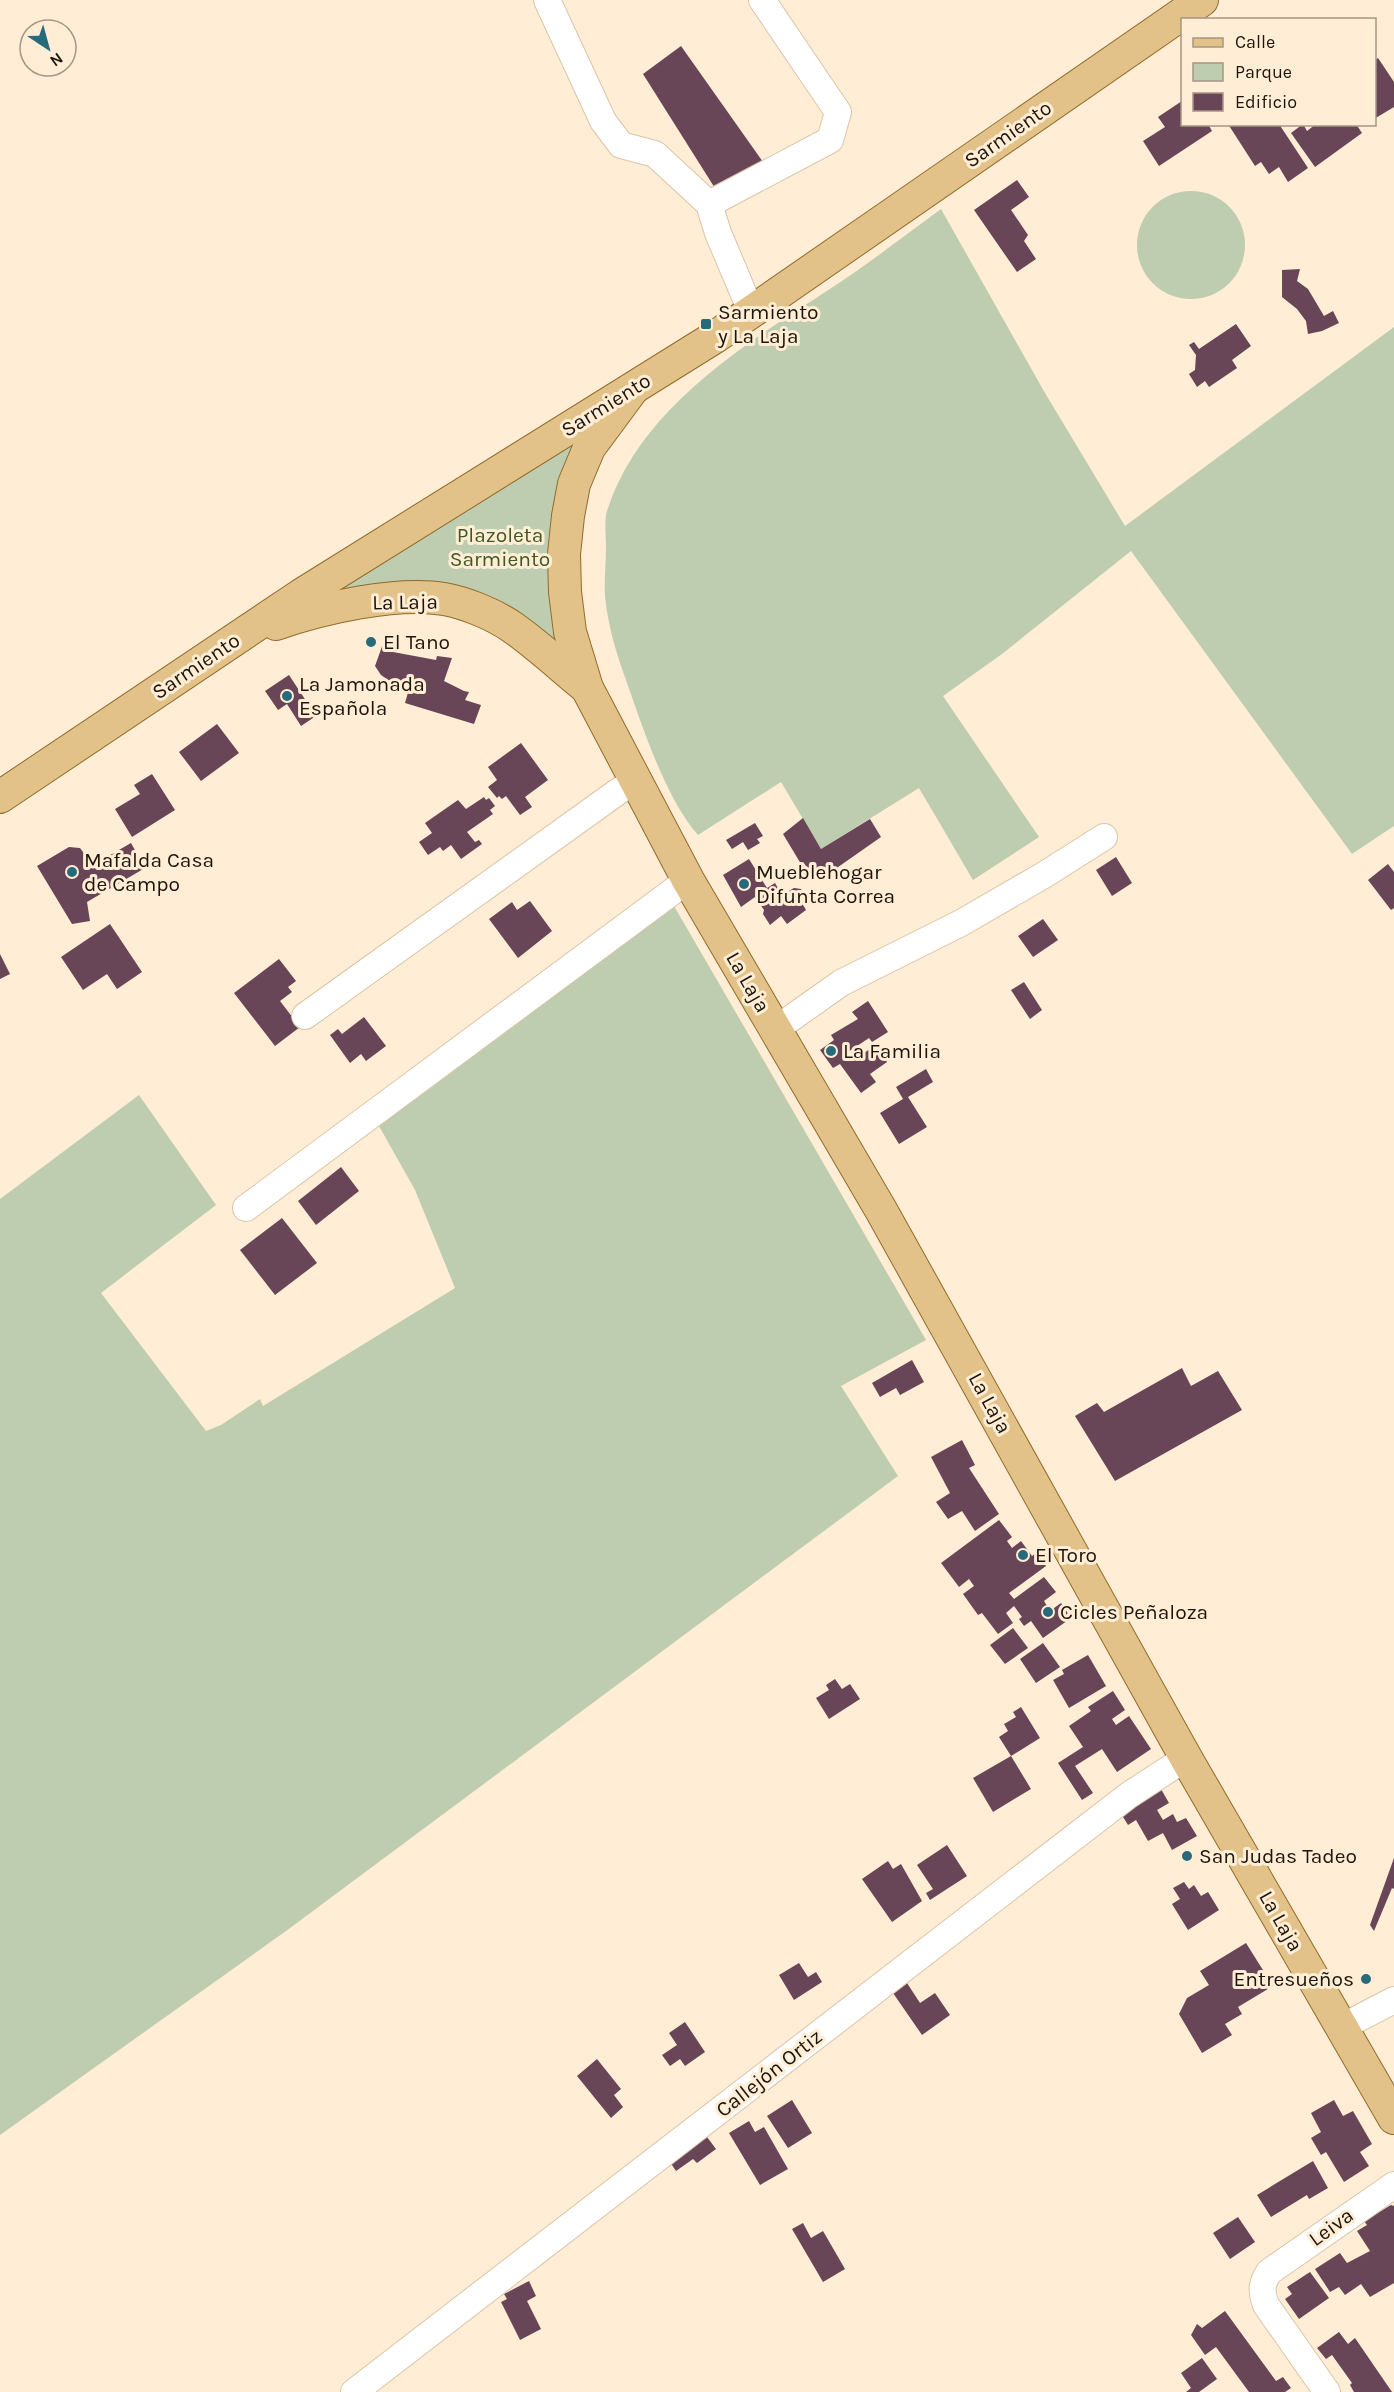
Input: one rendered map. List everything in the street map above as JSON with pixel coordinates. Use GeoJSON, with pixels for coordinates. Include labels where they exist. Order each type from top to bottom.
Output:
{"type":"FeatureCollection","features":[{"type":"Feature","properties":{"kind":"main road","name":"Sarmiento"},"geometry":{"type":"LineString","coordinates":[[0,797],[301,595],[632,390],[751,311],[1202,0]]}},
{"type":"Feature","properties":{"kind":"main road","name":"La Laja"},"geometry":{"type":"LineString","coordinates":[[632,390],[589,448],[574,484],[568,516],[564,554],[565,592],[570,632],[587,688],[637,779],[688,880],[990,1403],[1186,1758],[1394,2118]]}},
{"type":"Feature","properties":{"kind":"main road","name":"La Laja"},"geometry":{"type":"LineString","coordinates":[[238,638],[303,614],[366,602],[410,598],[443,599],[480,610],[511,626],[587,688]]}},
{"type":"Feature","properties":{"kind":"street"},"geometry":{"type":"LineString","coordinates":[[547,0],[603,122],[621,145],[655,154],[709,204],[718,233],[751,311]]}},
{"type":"Feature","properties":{"kind":"street"},"geometry":{"type":"LineString","coordinates":[[709,204],[830,141],[838,112],[762,0]]}},
{"type":"Feature","properties":{"kind":"street"},"geometry":{"type":"LineString","coordinates":[[305,1016],[637,779]]}},
{"type":"Feature","properties":{"kind":"street"},"geometry":{"type":"LineString","coordinates":[[776,1029],[841,983],[961,922],[1044,875],[1104,837]]}},
{"type":"Feature","properties":{"kind":"street"},"geometry":{"type":"LineString","coordinates":[[246,1208],[688,880]]}},
{"type":"Feature","properties":{"kind":"street","name":"Callejón Ortiz"},"geometry":{"type":"LineString","coordinates":[[354,2392],[1119,1803],[1186,1758]]}},
{"type":"Feature","properties":{"kind":"street"},"geometry":{"type":"LineString","coordinates":[[1342,2027],[1394,2000]]}},
{"type":"Feature","properties":{"kind":"street","name":"Leiva"},"geometry":{"type":"LineString","coordinates":[[1327,2392],[1266,2305],[1261,2293],[1263,2282],[1269,2272],[1394,2185]]}},
{"type":"Feature","properties":{"kind":"green space"},"geometry":{"type":"Polygon","coordinates":[[[1191,191],[1212,195],[1229,207],[1241,224],[1245,245],[1241,266],[1229,283],[1212,295],[1191,299],[1170,295],[1153,283],[1141,266],[1137,245],[1141,224],[1153,207],[1170,195],[1191,191]]]}},
{"type":"Feature","properties":{"kind":"green space"},"geometry":{"type":"Polygon","coordinates":[[[941,209],[1045,393],[1125,526],[1394,327],[1394,826],[1352,854],[1131,551],[1002,654],[943,696],[1039,837],[973,880],[919,788],[821,849],[781,782],[698,835],[686,820],[665,782],[647,740],[613,639],[605,597],[607,511],[623,473],[646,438],[673,406],[738,351],[855,272],[941,209]]]}},
{"type":"Feature","properties":{"kind":"green space","name":"Plazoleta Sarmiento"},"geometry":{"type":"Polygon","coordinates":[[[590,423],[567,656],[507,609],[327,600],[358,573],[590,423]]]}},
{"type":"Feature","properties":{"kind":"green space"},"geometry":{"type":"Polygon","coordinates":[[[663,887],[926,1340],[841,1386],[898,1476],[286,1931],[0,2135],[0,1199],[139,1095],[216,1205],[101,1293],[206,1431],[221,1425],[260,1399],[263,1406],[455,1288],[415,1190],[366,1103],[663,887]]]}},
{"type":"Feature","properties":{"kind":"building"},"geometry":{"type":"Polygon","coordinates":[[[681,46],[763,162],[718,193],[643,74],[681,46]]]}},
{"type":"Feature","properties":{"kind":"building"},"geometry":{"type":"Polygon","coordinates":[[[1378,58],[1394,82],[1394,107],[1376,118],[1376,60],[1378,58]]]}},
{"type":"Feature","properties":{"kind":"building"},"geometry":{"type":"Polygon","coordinates":[[[1181,102],[1181,126],[1209,126],[1212,131],[1159,166],[1143,141],[1165,127],[1158,117],[1181,102]]]}},
{"type":"Feature","properties":{"kind":"building"},"geometry":{"type":"Polygon","coordinates":[[[1229,126],[1280,126],[1308,168],[1288,182],[1279,167],[1269,174],[1261,162],[1255,166],[1229,126]]]}},
{"type":"Feature","properties":{"kind":"building"},"geometry":{"type":"Polygon","coordinates":[[[1300,126],[1304,126],[1307,131],[1313,126],[1357,126],[1362,133],[1315,167],[1291,133],[1300,126]]]}},
{"type":"Feature","properties":{"kind":"building"},"geometry":{"type":"Polygon","coordinates":[[[1017,180],[1029,197],[1011,210],[1028,235],[1024,241],[1036,259],[1017,272],[974,210],[1017,180]]]}},
{"type":"Feature","properties":{"kind":"building"},"geometry":{"type":"Polygon","coordinates":[[[1300,269],[1297,281],[1308,289],[1324,316],[1333,311],[1339,323],[1322,331],[1308,334],[1306,321],[1297,309],[1282,297],[1282,270],[1300,269]]]}},
{"type":"Feature","properties":{"kind":"building"},"geometry":{"type":"Polygon","coordinates":[[[1236,324],[1251,346],[1232,360],[1237,368],[1209,387],[1205,381],[1197,387],[1189,374],[1195,370],[1196,355],[1189,345],[1194,342],[1199,349],[1236,324]]]}},
{"type":"Feature","properties":{"kind":"building"},"geometry":{"type":"Polygon","coordinates":[[[384,641],[395,642],[393,652],[436,660],[437,656],[452,658],[444,681],[469,692],[465,700],[481,705],[474,724],[405,703],[409,689],[394,684],[381,675],[375,666],[384,641]]]}},
{"type":"Feature","properties":{"kind":"building"},"geometry":{"type":"Polygon","coordinates":[[[289,675],[316,716],[301,726],[287,704],[278,710],[265,691],[289,675]]]}},
{"type":"Feature","properties":{"kind":"building"},"geometry":{"type":"Polygon","coordinates":[[[217,724],[239,753],[201,781],[179,752],[217,724]]]}},
{"type":"Feature","properties":{"kind":"building"},"geometry":{"type":"Polygon","coordinates":[[[521,743],[548,780],[525,797],[532,807],[520,815],[506,796],[502,799],[499,796],[497,798],[488,787],[497,780],[488,767],[521,743]]]}},
{"type":"Feature","properties":{"kind":"building"},"geometry":{"type":"Polygon","coordinates":[[[152,774],[175,810],[132,837],[115,809],[140,794],[134,785],[152,774]]]}},
{"type":"Feature","properties":{"kind":"building"},"geometry":{"type":"Polygon","coordinates":[[[484,797],[486,800],[489,798],[495,806],[490,810],[493,814],[467,832],[475,842],[479,840],[482,844],[461,859],[451,845],[443,851],[440,847],[428,855],[419,842],[432,833],[425,823],[458,800],[466,809],[484,797]]]}},
{"type":"Feature","properties":{"kind":"building"},"geometry":{"type":"Polygon","coordinates":[[[803,818],[821,849],[870,819],[881,837],[821,879],[814,876],[803,862],[801,864],[783,834],[803,818]]]}},
{"type":"Feature","properties":{"kind":"building"},"geometry":{"type":"Polygon","coordinates":[[[755,823],[763,836],[757,839],[760,843],[748,850],[743,842],[732,849],[726,840],[755,823]]]}},
{"type":"Feature","properties":{"kind":"building"},"geometry":{"type":"Polygon","coordinates":[[[131,843],[145,868],[87,902],[90,921],[72,924],[37,866],[69,847],[80,848],[93,865],[131,843]]]}},
{"type":"Feature","properties":{"kind":"building"},"geometry":{"type":"Polygon","coordinates":[[[1116,857],[1132,883],[1112,896],[1096,870],[1116,857]]]}},
{"type":"Feature","properties":{"kind":"building"},"geometry":{"type":"Polygon","coordinates":[[[749,859],[767,888],[775,883],[782,895],[794,888],[801,889],[807,898],[801,901],[806,910],[787,924],[781,916],[770,925],[755,897],[741,907],[723,875],[749,859]]]}},
{"type":"Feature","properties":{"kind":"building"},"geometry":{"type":"Polygon","coordinates":[[[1388,864],[1394,872],[1394,908],[1391,910],[1368,880],[1388,864]]]}},
{"type":"Feature","properties":{"kind":"building"},"geometry":{"type":"Polygon","coordinates":[[[530,901],[552,931],[518,958],[489,919],[512,902],[517,910],[530,901]]]}},
{"type":"Feature","properties":{"kind":"building"},"geometry":{"type":"Polygon","coordinates":[[[1043,919],[1058,940],[1033,957],[1018,936],[1043,919]]]}},
{"type":"Feature","properties":{"kind":"building"},"geometry":{"type":"Polygon","coordinates":[[[110,924],[142,972],[117,989],[107,974],[83,990],[61,957],[110,924]]]}},
{"type":"Feature","properties":{"kind":"building"},"geometry":{"type":"Polygon","coordinates":[[[0,954],[10,974],[0,979],[0,954]]]}},
{"type":"Feature","properties":{"kind":"building"},"geometry":{"type":"Polygon","coordinates":[[[279,959],[296,981],[288,987],[292,992],[280,1001],[300,1027],[275,1046],[234,993],[279,959]]]}},
{"type":"Feature","properties":{"kind":"building"},"geometry":{"type":"Polygon","coordinates":[[[1024,982],[1042,1010],[1030,1019],[1011,990],[1024,982]]]}},
{"type":"Feature","properties":{"kind":"building"},"geometry":{"type":"Polygon","coordinates":[[[868,1001],[888,1032],[872,1042],[869,1038],[845,1054],[848,1058],[855,1053],[858,1057],[876,1045],[887,1062],[870,1074],[876,1082],[861,1093],[840,1064],[833,1068],[820,1050],[834,1040],[831,1035],[858,1019],[852,1012],[868,1001]]]}},
{"type":"Feature","properties":{"kind":"building"},"geometry":{"type":"Polygon","coordinates":[[[364,1017],[386,1046],[366,1061],[361,1054],[350,1063],[330,1035],[338,1029],[342,1034],[364,1017]]]}},
{"type":"Feature","properties":{"kind":"building"},"geometry":{"type":"Polygon","coordinates":[[[926,1069],[933,1082],[908,1097],[927,1127],[899,1144],[880,1113],[903,1099],[896,1087],[926,1069]]]}},
{"type":"Feature","properties":{"kind":"building"},"geometry":{"type":"Polygon","coordinates":[[[341,1167],[359,1191],[316,1225],[298,1201],[341,1167]]]}},
{"type":"Feature","properties":{"kind":"building"},"geometry":{"type":"Polygon","coordinates":[[[282,1218],[317,1263],[275,1295],[240,1250],[282,1218]]]}},
{"type":"Feature","properties":{"kind":"building"},"geometry":{"type":"Polygon","coordinates":[[[912,1360],[924,1382],[900,1395],[896,1388],[880,1397],[872,1383],[912,1360]]]}},
{"type":"Feature","properties":{"kind":"building"},"geometry":{"type":"Polygon","coordinates":[[[1182,1368],[1191,1386],[1218,1371],[1242,1410],[1115,1481],[1075,1416],[1097,1403],[1104,1412],[1182,1368]]]}},
{"type":"Feature","properties":{"kind":"building"},"geometry":{"type":"Polygon","coordinates":[[[962,1440],[975,1465],[969,1468],[999,1514],[975,1531],[962,1511],[948,1519],[936,1502],[950,1493],[931,1457],[962,1440]]]}},
{"type":"Feature","properties":{"kind":"building"},"geometry":{"type":"Polygon","coordinates":[[[999,1520],[1012,1537],[1007,1541],[1012,1548],[1021,1541],[1032,1556],[1036,1553],[1046,1566],[1009,1593],[1014,1599],[1044,1577],[1056,1592],[1044,1601],[1050,1611],[1061,1603],[1071,1618],[1043,1638],[1031,1621],[1024,1626],[1019,1619],[1022,1617],[1014,1606],[1006,1613],[1013,1623],[998,1634],[982,1613],[978,1615],[963,1594],[974,1586],[969,1579],[959,1587],[941,1563],[999,1520]]]}},
{"type":"Feature","properties":{"kind":"building"},"geometry":{"type":"Polygon","coordinates":[[[1013,1628],[1028,1648],[1005,1664],[990,1645],[1013,1628]]]}},
{"type":"Feature","properties":{"kind":"building"},"geometry":{"type":"Polygon","coordinates":[[[1043,1643],[1060,1667],[1036,1683],[1020,1659],[1043,1643]]]}},
{"type":"Feature","properties":{"kind":"building"},"geometry":{"type":"Polygon","coordinates":[[[1088,1655],[1106,1686],[1069,1708],[1053,1680],[1064,1674],[1062,1670],[1088,1655]]]}},
{"type":"Feature","properties":{"kind":"building"},"geometry":{"type":"Polygon","coordinates":[[[835,1679],[842,1689],[850,1684],[860,1699],[829,1719],[816,1698],[829,1690],[826,1685],[835,1679]]]}},
{"type":"Feature","properties":{"kind":"building"},"geometry":{"type":"Polygon","coordinates":[[[1113,1691],[1125,1710],[1112,1719],[1116,1725],[1129,1716],[1151,1749],[1117,1772],[1102,1749],[1075,1766],[1093,1793],[1082,1800],[1058,1763],[1083,1747],[1069,1726],[1091,1711],[1088,1707],[1113,1691]]]}},
{"type":"Feature","properties":{"kind":"building"},"geometry":{"type":"Polygon","coordinates":[[[1021,1707],[1040,1738],[1011,1756],[999,1737],[1008,1731],[1004,1724],[1016,1717],[1013,1712],[1021,1707]]]}},
{"type":"Feature","properties":{"kind":"building"},"geometry":{"type":"Polygon","coordinates":[[[1011,1756],[1031,1789],[993,1812],[973,1778],[1011,1756]]]}},
{"type":"Feature","properties":{"kind":"building"},"geometry":{"type":"Polygon","coordinates":[[[1161,1789],[1169,1803],[1157,1810],[1163,1820],[1173,1814],[1177,1822],[1186,1818],[1197,1836],[1172,1850],[1163,1833],[1148,1841],[1136,1820],[1128,1825],[1120,1812],[1161,1789]]]}},
{"type":"Feature","properties":{"kind":"building"},"geometry":{"type":"Polygon","coordinates":[[[947,1845],[967,1876],[930,1900],[926,1893],[933,1889],[917,1865],[947,1845]]]}},
{"type":"Feature","properties":{"kind":"building"},"geometry":{"type":"Polygon","coordinates":[[[1394,1858],[1394,1889],[1392,1888],[1374,1931],[1370,1925],[1394,1858]]]}},
{"type":"Feature","properties":{"kind":"building"},"geometry":{"type":"Polygon","coordinates":[[[888,1861],[893,1869],[901,1864],[922,1901],[892,1922],[862,1879],[888,1861]]]}},
{"type":"Feature","properties":{"kind":"building"},"geometry":{"type":"Polygon","coordinates":[[[1184,1882],[1189,1889],[1194,1885],[1201,1896],[1208,1892],[1219,1910],[1188,1930],[1172,1904],[1180,1899],[1173,1888],[1184,1882]]]}},
{"type":"Feature","properties":{"kind":"building"},"geometry":{"type":"Polygon","coordinates":[[[1246,1943],[1273,1986],[1238,2007],[1242,2014],[1225,2024],[1232,2035],[1202,2053],[1179,2014],[1187,1998],[1209,1985],[1200,1971],[1246,1943]]]}},
{"type":"Feature","properties":{"kind":"building"},"geometry":{"type":"Polygon","coordinates":[[[799,1963],[808,1977],[816,1972],[822,1982],[794,2000],[779,1975],[799,1963]]]}},
{"type":"Feature","properties":{"kind":"building"},"geometry":{"type":"Polygon","coordinates":[[[907,1983],[920,2003],[935,1993],[950,2015],[922,2035],[893,1993],[907,1983]]]}},
{"type":"Feature","properties":{"kind":"building"},"geometry":{"type":"Polygon","coordinates":[[[685,2022],[705,2052],[685,2066],[680,2059],[670,2066],[662,2055],[677,2045],[669,2033],[685,2022]]]}},
{"type":"Feature","properties":{"kind":"building"},"geometry":{"type":"Polygon","coordinates":[[[597,2059],[621,2089],[614,2095],[623,2107],[611,2118],[577,2076],[597,2059]]]}},
{"type":"Feature","properties":{"kind":"building"},"geometry":{"type":"Polygon","coordinates":[[[792,2100],[812,2133],[788,2148],[767,2116],[792,2100]]]}},
{"type":"Feature","properties":{"kind":"building"},"geometry":{"type":"Polygon","coordinates":[[[1334,2100],[1343,2116],[1353,2111],[1372,2144],[1360,2152],[1369,2166],[1344,2182],[1326,2152],[1321,2155],[1311,2138],[1321,2132],[1311,2113],[1334,2100]]]}},
{"type":"Feature","properties":{"kind":"building"},"geometry":{"type":"Polygon","coordinates":[[[749,2121],[755,2132],[764,2127],[788,2169],[760,2185],[729,2133],[749,2121]]]}},
{"type":"Feature","properties":{"kind":"building"},"geometry":{"type":"Polygon","coordinates":[[[704,2133],[716,2149],[697,2163],[693,2159],[676,2171],[668,2159],[704,2133]]]}},
{"type":"Feature","properties":{"kind":"building"},"geometry":{"type":"Polygon","coordinates":[[[1313,2161],[1328,2188],[1309,2199],[1307,2195],[1271,2217],[1257,2195],[1313,2161]]]}},
{"type":"Feature","properties":{"kind":"building"},"geometry":{"type":"Polygon","coordinates":[[[1391,2205],[1394,2206],[1394,2283],[1370,2297],[1361,2284],[1345,2295],[1339,2287],[1330,2292],[1315,2269],[1340,2253],[1347,2263],[1370,2251],[1357,2231],[1367,2225],[1364,2221],[1391,2205]]]}},
{"type":"Feature","properties":{"kind":"building"},"geometry":{"type":"Polygon","coordinates":[[[1238,2217],[1255,2242],[1230,2259],[1213,2233],[1238,2217]]]}},
{"type":"Feature","properties":{"kind":"building"},"geometry":{"type":"Polygon","coordinates":[[[803,2223],[811,2238],[823,2231],[845,2269],[823,2282],[792,2229],[803,2223]]]}},
{"type":"Feature","properties":{"kind":"building"},"geometry":{"type":"Polygon","coordinates":[[[1310,2272],[1329,2298],[1299,2319],[1285,2299],[1292,2294],[1287,2287],[1310,2272]]]}},
{"type":"Feature","properties":{"kind":"building"},"geometry":{"type":"Polygon","coordinates":[[[529,2281],[536,2296],[527,2301],[541,2329],[520,2340],[501,2302],[507,2299],[504,2294],[529,2281]]]}},
{"type":"Feature","properties":{"kind":"building"},"geometry":{"type":"Polygon","coordinates":[[[1225,2311],[1276,2381],[1283,2377],[1291,2388],[1285,2392],[1249,2392],[1216,2347],[1205,2355],[1191,2335],[1197,2324],[1202,2328],[1225,2311]]]}},
{"type":"Feature","properties":{"kind":"building"},"geometry":{"type":"Polygon","coordinates":[[[1339,2332],[1348,2344],[1355,2338],[1392,2392],[1354,2392],[1350,2385],[1352,2383],[1332,2355],[1326,2359],[1317,2348],[1339,2332]]]}},
{"type":"Feature","properties":{"kind":"building"},"geometry":{"type":"Polygon","coordinates":[[[1202,2358],[1217,2379],[1199,2392],[1186,2392],[1191,2388],[1181,2373],[1202,2358]]]}},
{"type":"Feature","properties":{"kind":"place","name":"Sarmiento y La Laja"},"geometry":{"type":"Point","coordinates":[706,324]}},
{"type":"Feature","properties":{"kind":"place","name":"El Tano"},"geometry":{"type":"Point","coordinates":[371,642]}},
{"type":"Feature","properties":{"kind":"place","name":"La Jamonada Española"},"geometry":{"type":"Point","coordinates":[287,696]}},
{"type":"Feature","properties":{"kind":"place","name":"Mafalda Casa de Campo"},"geometry":{"type":"Point","coordinates":[72,872]}},
{"type":"Feature","properties":{"kind":"place","name":"Mueblehogar Difunta Correa"},"geometry":{"type":"Point","coordinates":[744,884]}},
{"type":"Feature","properties":{"kind":"place","name":"La Familia"},"geometry":{"type":"Point","coordinates":[831,1051]}},
{"type":"Feature","properties":{"kind":"place","name":"El Toro"},"geometry":{"type":"Point","coordinates":[1023,1555]}},
{"type":"Feature","properties":{"kind":"place","name":"Cicles Peñaloza"},"geometry":{"type":"Point","coordinates":[1048,1612]}},
{"type":"Feature","properties":{"kind":"place","name":"San Judas Tadeo"},"geometry":{"type":"Point","coordinates":[1187,1856]}},
{"type":"Feature","properties":{"kind":"place","name":"Entresueños"},"geometry":{"type":"Point","coordinates":[1366,1979]}}]}
